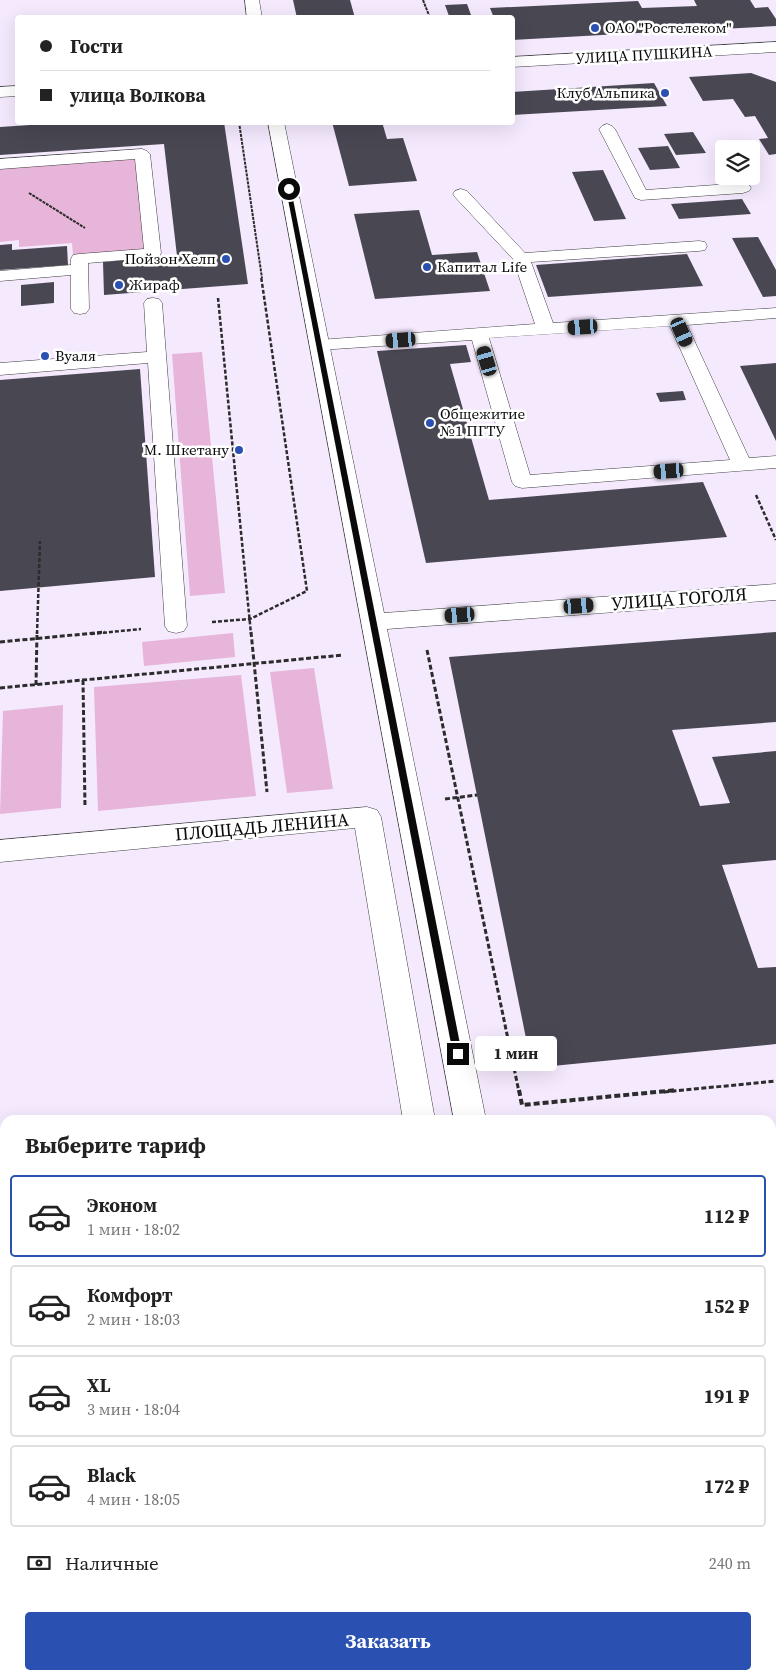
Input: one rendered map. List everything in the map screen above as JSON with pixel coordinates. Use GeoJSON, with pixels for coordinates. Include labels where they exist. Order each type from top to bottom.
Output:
{"type":"FeatureCollection","features":[{"type":"Feature","properties":{"kind":"street"},"geometry":{"type":"LineString","coordinates":[[252,0],[254,15]]}},
{"type":"Feature","properties":{"kind":"street","name":"УЛИЦА ПУШКИНА"},"geometry":{"type":"LineString","coordinates":[[515,62],[776,47]]}},
{"type":"Feature","properties":{"kind":"street"},"geometry":{"type":"LineString","coordinates":[[0,92],[15,91]]}},
{"type":"Feature","properties":{"kind":"street"},"geometry":{"type":"LineString","coordinates":[[277,125],[469,1115]]}},
{"type":"Feature","properties":{"kind":"street","name":"УЛИЦА ГОГОЛЯ"},"geometry":{"type":"LineString","coordinates":[[373,622],[776,592]]}},
{"type":"Feature","properties":{"kind":"street","name":"ПЛОЩАДЬ ЛЕНИНА"},"geometry":{"type":"LineString","coordinates":[[0,851],[367,817],[418,1115]]}},
{"type":"Feature","properties":{"kind":"lane"},"geometry":{"type":"LineString","coordinates":[[607,129],[641,195],[743,188]]}},
{"type":"Feature","properties":{"kind":"lane"},"geometry":{"type":"LineString","coordinates":[[0,164],[142,154],[153,253],[79,259],[80,309]]}},
{"type":"Feature","properties":{"kind":"lane"},"geometry":{"type":"LineString","coordinates":[[461,194],[521,258],[546,329]]}},
{"type":"Feature","properties":{"kind":"lane"},"geometry":{"type":"LineString","coordinates":[[521,258],[698,246]]}},
{"type":"Feature","properties":{"kind":"lane"},"geometry":{"type":"LineString","coordinates":[[0,276],[80,270]]}},
{"type":"Feature","properties":{"kind":"lane"},"geometry":{"type":"LineString","coordinates":[[153,303],[176,626]]}},
{"type":"Feature","properties":{"kind":"lane"},"geometry":{"type":"LineString","coordinates":[[319,345],[776,313]]}},
{"type":"Feature","properties":{"kind":"lane"},"geometry":{"type":"LineString","coordinates":[[676,320],[742,465]]}},
{"type":"Feature","properties":{"kind":"lane"},"geometry":{"type":"LineString","coordinates":[[479,334],[522,482],[776,462]]}},
{"type":"Feature","properties":{"kind":"lane"},"geometry":{"type":"LineString","coordinates":[[0,369],[157,357]]}},
{"type":"Feature","properties":{"kind":"path"},"geometry":{"type":"LineString","coordinates":[[423,0],[429,15]]}},
{"type":"Feature","properties":{"kind":"path"},"geometry":{"type":"LineString","coordinates":[[0,642],[250,619],[307,591],[239,125]]}},
{"type":"Feature","properties":{"kind":"path"},"geometry":{"type":"LineString","coordinates":[[24,189],[128,255]]}},
{"type":"Feature","properties":{"kind":"path"},"geometry":{"type":"LineString","coordinates":[[218,298],[268,796]]}},
{"type":"Feature","properties":{"kind":"path"},"geometry":{"type":"LineString","coordinates":[[742,465],[776,540]]}},
{"type":"Feature","properties":{"kind":"path"},"geometry":{"type":"LineString","coordinates":[[36,684],[40,541]]}},
{"type":"Feature","properties":{"kind":"path"},"geometry":{"type":"LineString","coordinates":[[0,688],[426,648],[522,1105],[776,1080]]}},
{"type":"Feature","properties":{"kind":"path"},"geometry":{"type":"LineString","coordinates":[[83,680],[86,843]]}},
{"type":"Feature","properties":{"kind":"shaded area"},"geometry":{"type":"Polygon","coordinates":[[[136,158],[144,250],[73,255],[72,243],[19,247],[19,240],[0,242],[0,167],[136,158]]]}},
{"type":"Feature","properties":{"kind":"shaded area"},"geometry":{"type":"Polygon","coordinates":[[[202,352],[225,593],[190,596],[172,354],[202,352]]]}},
{"type":"Feature","properties":{"kind":"shaded area"},"geometry":{"type":"Polygon","coordinates":[[[233,633],[235,657],[144,666],[142,642],[233,633]]]}},
{"type":"Feature","properties":{"kind":"shaded area"},"geometry":{"type":"Polygon","coordinates":[[[314,668],[333,789],[287,793],[270,672],[314,668]]]}},
{"type":"Feature","properties":{"kind":"shaded area"},"geometry":{"type":"Polygon","coordinates":[[[241,675],[256,796],[98,811],[94,687],[241,675]]]}},
{"type":"Feature","properties":{"kind":"shaded area"},"geometry":{"type":"Polygon","coordinates":[[[63,705],[61,808],[0,814],[3,711],[63,705]]]}},
{"type":"Feature","properties":{"kind":"building"},"geometry":{"type":"Polygon","coordinates":[[[293,0],[350,0],[354,15],[296,15],[293,0]]]}},
{"type":"Feature","properties":{"kind":"building"},"geometry":{"type":"Polygon","coordinates":[[[694,0],[750,0],[755,8],[768,7],[776,19],[776,26],[703,30],[699,23],[652,26],[656,32],[515,40],[515,15],[493,15],[490,8],[638,1],[642,8],[697,6],[694,0]]]}},
{"type":"Feature","properties":{"kind":"building"},"geometry":{"type":"Polygon","coordinates":[[[467,4],[471,15],[449,15],[445,5],[467,4]]]}},
{"type":"Feature","properties":{"kind":"building"},"geometry":{"type":"Polygon","coordinates":[[[751,73],[776,82],[776,154],[769,155],[759,139],[768,138],[755,116],[745,117],[733,99],[703,101],[689,77],[751,73]]]}},
{"type":"Feature","properties":{"kind":"building"},"geometry":{"type":"Polygon","coordinates":[[[654,83],[667,106],[515,115],[515,92],[654,83]]]}},
{"type":"Feature","properties":{"kind":"building"},"geometry":{"type":"Polygon","coordinates":[[[30,125],[224,125],[248,284],[104,295],[103,262],[177,256],[164,144],[0,155],[0,127],[30,125]]]}},
{"type":"Feature","properties":{"kind":"building"},"geometry":{"type":"Polygon","coordinates":[[[333,125],[383,125],[387,139],[403,138],[417,181],[349,186],[333,125]]]}},
{"type":"Feature","properties":{"kind":"building"},"geometry":{"type":"Polygon","coordinates":[[[693,132],[706,153],[676,155],[664,134],[693,132]]]}},
{"type":"Feature","properties":{"kind":"building"},"geometry":{"type":"Polygon","coordinates":[[[668,146],[680,168],[650,170],[638,148],[668,146]]]}},
{"type":"Feature","properties":{"kind":"building"},"geometry":{"type":"Polygon","coordinates":[[[603,170],[626,219],[594,221],[572,172],[603,170]]]}},
{"type":"Feature","properties":{"kind":"building"},"geometry":{"type":"Polygon","coordinates":[[[742,199],[751,214],[679,219],[671,204],[742,199]]]}},
{"type":"Feature","properties":{"kind":"building"},"geometry":{"type":"Polygon","coordinates":[[[419,210],[432,255],[477,252],[490,291],[375,299],[354,214],[419,210]]]}},
{"type":"Feature","properties":{"kind":"building"},"geometry":{"type":"Polygon","coordinates":[[[758,237],[776,270],[776,296],[763,297],[732,238],[758,237]]]}},
{"type":"Feature","properties":{"kind":"building"},"geometry":{"type":"Polygon","coordinates":[[[12,244],[12,250],[67,246],[68,265],[0,270],[0,245],[12,244]]]}},
{"type":"Feature","properties":{"kind":"building"},"geometry":{"type":"Polygon","coordinates":[[[687,254],[703,286],[548,297],[536,265],[687,254]]]}},
{"type":"Feature","properties":{"kind":"building"},"geometry":{"type":"Polygon","coordinates":[[[54,282],[54,303],[21,306],[21,285],[54,282]]]}},
{"type":"Feature","properties":{"kind":"building","name":"Общежитие №1 ПГТУ"},"geometry":{"type":"Polygon","coordinates":[[[466,345],[471,362],[450,364],[489,500],[703,482],[727,537],[426,563],[377,351],[466,345]]]}},
{"type":"Feature","properties":{"kind":"building"},"geometry":{"type":"Polygon","coordinates":[[[776,363],[776,441],[740,366],[776,363]]]}},
{"type":"Feature","properties":{"kind":"building"},"geometry":{"type":"Polygon","coordinates":[[[140,369],[155,577],[0,591],[0,380],[140,369]]]}},
{"type":"Feature","properties":{"kind":"building"},"geometry":{"type":"Polygon","coordinates":[[[683,391],[686,400],[660,402],[656,393],[683,391]]]}},
{"type":"Feature","properties":{"kind":"building"},"geometry":{"type":"Polygon","coordinates":[[[776,632],[776,722],[672,730],[700,806],[730,803],[712,757],[776,751],[776,860],[722,865],[758,968],[776,967],[776,1044],[532,1068],[449,657],[776,632]]]}},
{"type":"Feature","properties":{"kind":"place","name":"ОАО \"Ростелеком\""},"geometry":{"type":"Point","coordinates":[595,28]}},
{"type":"Feature","properties":{"kind":"place","name":"Клуб Альпика"},"geometry":{"type":"Point","coordinates":[665,93]}},
{"type":"Feature","properties":{"kind":"place","name":"Пойзон Хелп"},"geometry":{"type":"Point","coordinates":[226,259]}},
{"type":"Feature","properties":{"kind":"place","name":"Капитал Life"},"geometry":{"type":"Point","coordinates":[427,267]}},
{"type":"Feature","properties":{"kind":"place","name":"Жираф"},"geometry":{"type":"Point","coordinates":[119,285]}},
{"type":"Feature","properties":{"kind":"place","name":"Вуаля"},"geometry":{"type":"Point","coordinates":[45,356]}},
{"type":"Feature","properties":{"kind":"place","name":"Общежитие №1 ПГТУ"},"geometry":{"type":"Point","coordinates":[430,423]}},
{"type":"Feature","properties":{"kind":"place","name":"М. Шкетану"},"geometry":{"type":"Point","coordinates":[239,450]}},
{"type":"Feature","properties":{"kind":"route"},"geometry":{"type":"LineString","coordinates":[[289,189],[458,1054]]}}]}
